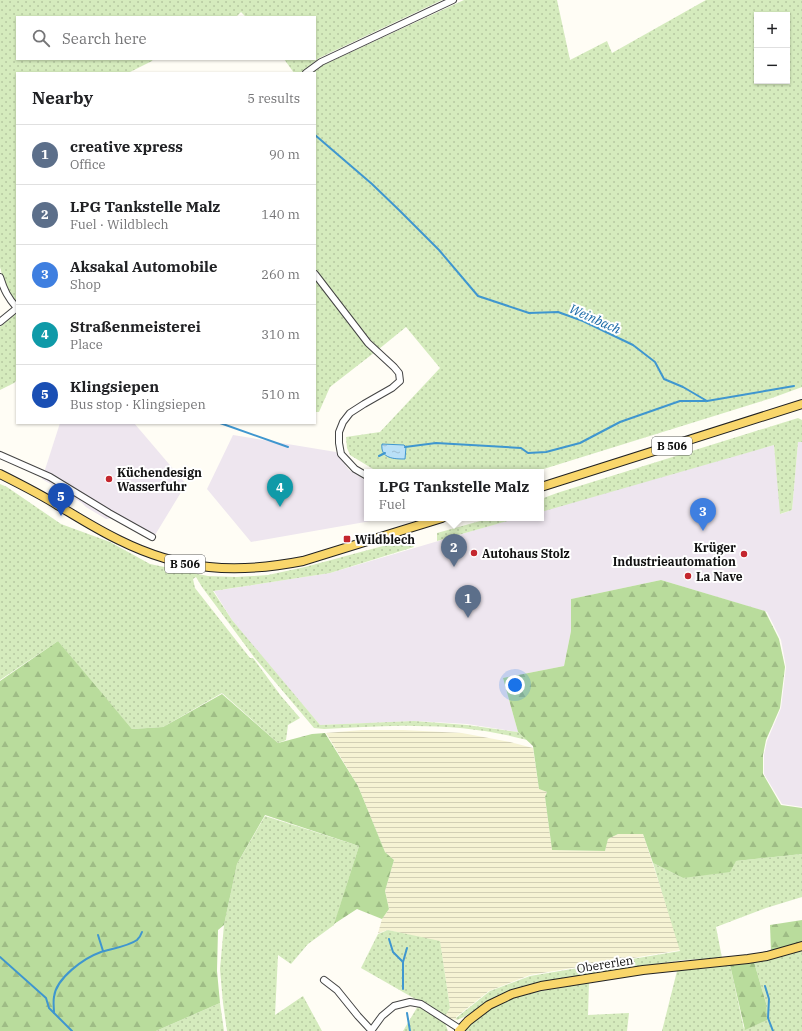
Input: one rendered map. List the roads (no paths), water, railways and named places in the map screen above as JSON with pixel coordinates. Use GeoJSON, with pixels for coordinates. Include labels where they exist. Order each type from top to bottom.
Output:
{"type":"FeatureCollection","features":[{"type":"Feature","properties":{"kind":"main road","name":"B 506"},"geometry":{"type":"LineString","coordinates":[[544,486],[802,404]]}},
{"type":"Feature","properties":{"kind":"main road","name":"B 506"},"geometry":{"type":"LineString","coordinates":[[0,474],[103,532],[137,548],[163,558],[185,564],[208,567],[250,568],[303,561],[420,521]]}},
{"type":"Feature","properties":{"kind":"main road","name":"Obererlen"},"geometry":{"type":"LineString","coordinates":[[459,1030],[489,1005],[512,994],[541,986],[643,970],[767,956],[802,946]]}},
{"type":"Feature","properties":{"kind":"street"},"geometry":{"type":"LineString","coordinates":[[307,72],[321,62],[453,0]]}},
{"type":"Feature","properties":{"kind":"street"},"geometry":{"type":"LineString","coordinates":[[316,275],[368,343],[399,373],[400,381],[392,388],[350,413],[343,422],[339,432],[341,454],[355,469],[364,474]]}},
{"type":"Feature","properties":{"kind":"street"},"geometry":{"type":"LineString","coordinates":[[0,277],[8,298],[16,307]]}},
{"type":"Feature","properties":{"kind":"street"},"geometry":{"type":"LineString","coordinates":[[0,322],[16,309]]}},
{"type":"Feature","properties":{"kind":"street"},"geometry":{"type":"LineString","coordinates":[[0,455],[50,477],[152,537]]}},
{"type":"Feature","properties":{"kind":"street"},"geometry":{"type":"LineString","coordinates":[[324,980],[337,990],[371,1031],[382,1016],[394,1006],[410,1002],[421,1004],[459,1030]]}},
{"type":"Feature","properties":{"kind":"water"},"geometry":{"type":"Polygon","coordinates":[[[382,444],[404,445],[406,447],[405,459],[389,457],[383,453],[382,444]]]}},
{"type":"Feature","properties":{"kind":"waterway","name":"Weinbach"},"geometry":{"type":"LineString","coordinates":[[316,136],[372,184],[400,211],[439,250],[478,296],[529,313],[558,312],[583,321],[633,345],[655,362],[664,379],[683,387],[707,401],[794,386]]}},
{"type":"Feature","properties":{"kind":"waterway"},"geometry":{"type":"LineString","coordinates":[[405,447],[436,443],[521,448],[528,453],[546,452],[580,443],[620,422],[680,401],[707,401]]}},
{"type":"Feature","properties":{"kind":"waterway"},"geometry":{"type":"LineString","coordinates":[[223,424],[288,447]]}},
{"type":"Feature","properties":{"kind":"waterway"},"geometry":{"type":"LineString","coordinates":[[379,456],[385,453]]}},
{"type":"Feature","properties":{"kind":"waterway"},"geometry":{"type":"LineString","coordinates":[[54,1013],[54,999],[56,990],[65,976],[79,964],[94,955],[134,942],[142,932]]}},
{"type":"Feature","properties":{"kind":"waterway"},"geometry":{"type":"LineString","coordinates":[[98,935],[103,951]]}},
{"type":"Feature","properties":{"kind":"waterway"},"geometry":{"type":"LineString","coordinates":[[389,939],[393,952],[402,961]]}},
{"type":"Feature","properties":{"kind":"waterway"},"geometry":{"type":"LineString","coordinates":[[403,989],[403,962],[407,948]]}},
{"type":"Feature","properties":{"kind":"waterway"},"geometry":{"type":"LineString","coordinates":[[0,957],[46,998],[49,1008],[72,1031]]}},
{"type":"Feature","properties":{"kind":"waterway"},"geometry":{"type":"LineString","coordinates":[[765,986],[769,999],[768,1018],[773,1031]]}},
{"type":"Feature","properties":{"kind":"waterway"},"geometry":{"type":"LineString","coordinates":[[407,1013],[410,1031]]}},
{"type":"Feature","properties":{"kind":"place","name":"Küchendesign Wasserfuhr"},"geometry":{"type":"Point","coordinates":[109,479]}},
{"type":"Feature","properties":{"kind":"place","name":"Straßenmeisterei"},"geometry":{"type":"Point","coordinates":[280,507]}},
{"type":"Feature","properties":{"kind":"place","name":"Klingsiepen"},"geometry":{"type":"Point","coordinates":[61,516]}},
{"type":"Feature","properties":{"kind":"place","name":"Aksakal Automobile"},"geometry":{"type":"Point","coordinates":[703,531]}},
{"type":"Feature","properties":{"kind":"place","name":"Wildblech"},"geometry":{"type":"Point","coordinates":[347,539]}},
{"type":"Feature","properties":{"kind":"place","name":"Autohaus Stolz"},"geometry":{"type":"Point","coordinates":[474,553]}},
{"type":"Feature","properties":{"kind":"place","name":"Krüger Industrieautomation"},"geometry":{"type":"Point","coordinates":[744,554]}},
{"type":"Feature","properties":{"kind":"place","name":"LPG Tankstelle Malz"},"geometry":{"type":"Point","coordinates":[454,567]}},
{"type":"Feature","properties":{"kind":"place","name":"La Nave"},"geometry":{"type":"Point","coordinates":[688,576]}},
{"type":"Feature","properties":{"kind":"place","name":"creative xpress"},"geometry":{"type":"Point","coordinates":[468,618]}}]}
